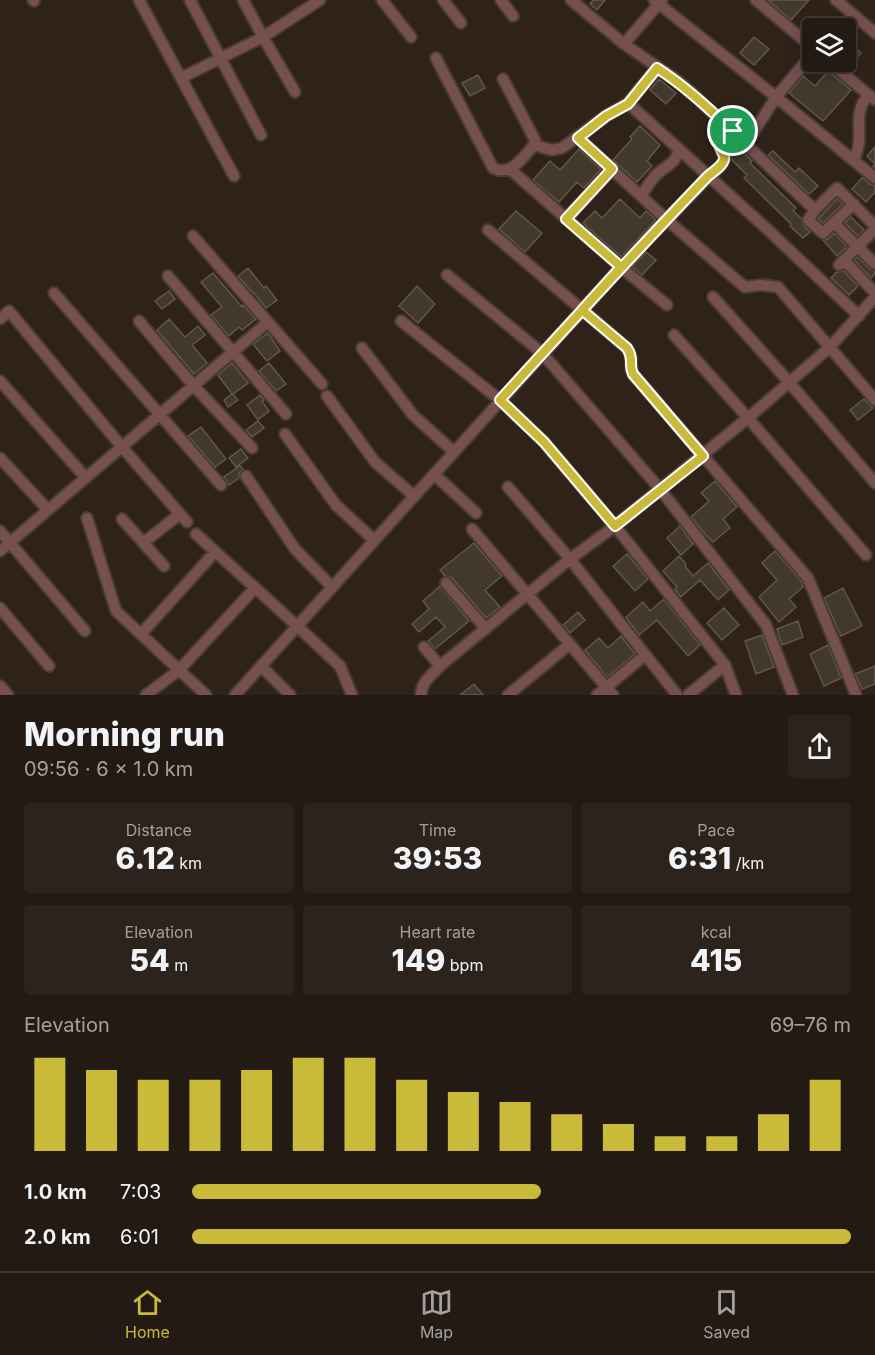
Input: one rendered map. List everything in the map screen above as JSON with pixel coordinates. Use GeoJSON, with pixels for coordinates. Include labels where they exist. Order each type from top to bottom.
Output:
{"type":"FeatureCollection","features":[{"type":"Feature","properties":{"kind":"street"},"geometry":{"type":"LineString","coordinates":[[139,0],[234,176]]}},
{"type":"Feature","properties":{"kind":"street"},"geometry":{"type":"LineString","coordinates":[[190,0],[261,135]]}},
{"type":"Feature","properties":{"kind":"street"},"geometry":{"type":"LineString","coordinates":[[243,0],[295,92]]}},
{"type":"Feature","properties":{"kind":"street"},"geometry":{"type":"LineString","coordinates":[[181,78],[263,37],[320,0]]}},
{"type":"Feature","properties":{"kind":"street"},"geometry":{"type":"LineString","coordinates":[[382,0],[411,37]]}},
{"type":"Feature","properties":{"kind":"street"},"geometry":{"type":"LineString","coordinates":[[443,0],[461,22]]}},
{"type":"Feature","properties":{"kind":"street"},"geometry":{"type":"LineString","coordinates":[[501,0],[513,16]]}},
{"type":"Feature","properties":{"kind":"street"},"geometry":{"type":"LineString","coordinates":[[571,0],[624,44],[678,81],[814,210]]}},
{"type":"Feature","properties":{"kind":"street"},"geometry":{"type":"LineString","coordinates":[[756,0],[802,39]]}},
{"type":"Feature","properties":{"kind":"street"},"geometry":{"type":"LineString","coordinates":[[836,0],[875,33]]}},
{"type":"Feature","properties":{"kind":"street"},"geometry":{"type":"LineString","coordinates":[[624,44],[658,1],[875,178]]}},
{"type":"Feature","properties":{"kind":"street"},"geometry":{"type":"LineString","coordinates":[[436,58],[493,168],[500,171],[511,170],[534,145],[535,140],[502,79]]}},
{"type":"Feature","properties":{"kind":"street"},"geometry":{"type":"LineString","coordinates":[[746,144],[776,97],[802,66]]}},
{"type":"Feature","properties":{"kind":"street"},"geometry":{"type":"LineString","coordinates":[[534,145],[552,150],[562,148],[578,138],[606,116],[628,104],[657,68]]}},
{"type":"Feature","properties":{"kind":"street"},"geometry":{"type":"LineString","coordinates":[[841,72],[872,97],[863,101],[860,109],[858,144],[854,162]]}},
{"type":"Feature","properties":{"kind":"street"},"geometry":{"type":"LineString","coordinates":[[628,104],[766,228],[859,316]]}},
{"type":"Feature","properties":{"kind":"street"},"geometry":{"type":"LineString","coordinates":[[235,695],[542,353],[666,219],[724,161],[720,147],[733,131]]}},
{"type":"Feature","properties":{"kind":"street"},"geometry":{"type":"LineString","coordinates":[[578,138],[666,219],[745,287],[762,285],[778,287],[875,400]]}},
{"type":"Feature","properties":{"kind":"street"},"geometry":{"type":"LineString","coordinates":[[641,196],[656,175],[675,161],[680,150]]}},
{"type":"Feature","properties":{"kind":"street"},"geometry":{"type":"LineString","coordinates":[[566,219],[612,169]]}},
{"type":"Feature","properties":{"kind":"street"},"geometry":{"type":"LineString","coordinates":[[511,170],[667,305]]}},
{"type":"Feature","properties":{"kind":"street"},"geometry":{"type":"LineString","coordinates":[[421,695],[423,684],[440,666],[703,456],[830,347],[859,316],[875,295],[841,263],[875,227],[854,204],[837,188],[814,210],[808,220],[820,232],[824,232],[854,204]]}},
{"type":"Feature","properties":{"kind":"street"},"geometry":{"type":"LineString","coordinates":[[834,223],[875,264]]}},
{"type":"Feature","properties":{"kind":"street"},"geometry":{"type":"LineString","coordinates":[[488,230],[627,348],[631,354],[633,374],[808,579],[856,695]]}},
{"type":"Feature","properties":{"kind":"street"},"geometry":{"type":"LineString","coordinates":[[193,236],[322,384]]}},
{"type":"Feature","properties":{"kind":"street"},"geometry":{"type":"LineString","coordinates":[[447,275],[542,353],[660,489],[766,625],[793,695]]}},
{"type":"Feature","properties":{"kind":"street"},"geometry":{"type":"LineString","coordinates":[[168,276],[286,414]]}},
{"type":"Feature","properties":{"kind":"street"},"geometry":{"type":"LineString","coordinates":[[54,293],[221,485]]}},
{"type":"Feature","properties":{"kind":"street"},"geometry":{"type":"LineString","coordinates":[[713,297],[875,483]]}},
{"type":"Feature","properties":{"kind":"street"},"geometry":{"type":"LineString","coordinates":[[0,319],[9,311],[184,518],[143,543]]}},
{"type":"Feature","properties":{"kind":"street"},"geometry":{"type":"LineString","coordinates":[[139,321],[193,385],[252,448]]}},
{"type":"Feature","properties":{"kind":"street"},"geometry":{"type":"LineString","coordinates":[[402,321],[500,400],[544,442],[615,526],[724,665],[736,695]]}},
{"type":"Feature","properties":{"kind":"street"},"geometry":{"type":"LineString","coordinates":[[0,551],[268,322]]}},
{"type":"Feature","properties":{"kind":"street"},"geometry":{"type":"LineString","coordinates":[[674,335],[866,555]]}},
{"type":"Feature","properties":{"kind":"street"},"geometry":{"type":"LineString","coordinates":[[362,348],[413,415],[454,452]]}},
{"type":"Feature","properties":{"kind":"street"},"geometry":{"type":"LineString","coordinates":[[0,381],[86,478]]}},
{"type":"Feature","properties":{"kind":"street"},"geometry":{"type":"LineString","coordinates":[[327,396],[375,462],[414,496]]}},
{"type":"Feature","properties":{"kind":"street"},"geometry":{"type":"LineString","coordinates":[[285,435],[336,505],[374,540]]}},
{"type":"Feature","properties":{"kind":"street"},"geometry":{"type":"LineString","coordinates":[[0,458],[48,510]]}},
{"type":"Feature","properties":{"kind":"street"},"geometry":{"type":"LineString","coordinates":[[434,474],[476,513]]}},
{"type":"Feature","properties":{"kind":"street"},"geometry":{"type":"LineString","coordinates":[[246,476],[295,549],[332,587]]}},
{"type":"Feature","properties":{"kind":"street"},"geometry":{"type":"LineString","coordinates":[[508,487],[570,560],[677,695]]}},
{"type":"Feature","properties":{"kind":"street"},"geometry":{"type":"LineString","coordinates":[[87,518],[116,611],[207,695]]}},
{"type":"Feature","properties":{"kind":"street"},"geometry":{"type":"LineString","coordinates":[[122,519],[164,566]]}},
{"type":"Feature","properties":{"kind":"street"},"geometry":{"type":"LineString","coordinates":[[472,529],[610,691]]}},
{"type":"Feature","properties":{"kind":"street"},"geometry":{"type":"LineString","coordinates":[[0,531],[85,631]]}},
{"type":"Feature","properties":{"kind":"street"},"geometry":{"type":"LineString","coordinates":[[196,534],[340,666],[352,695]]}},
{"type":"Feature","properties":{"kind":"street"},"geometry":{"type":"LineString","coordinates":[[141,634],[215,552]]}},
{"type":"Feature","properties":{"kind":"street"},"geometry":{"type":"LineString","coordinates":[[446,583],[486,629]]}},
{"type":"Feature","properties":{"kind":"street"},"geometry":{"type":"LineString","coordinates":[[146,695],[179,670],[255,588]]}},
{"type":"Feature","properties":{"kind":"street"},"geometry":{"type":"LineString","coordinates":[[0,608],[49,666]]}},
{"type":"Feature","properties":{"kind":"street"},"geometry":{"type":"LineString","coordinates":[[507,695],[570,644]]}},
{"type":"Feature","properties":{"kind":"street"},"geometry":{"type":"LineString","coordinates":[[424,647],[440,666]]}},
{"type":"Feature","properties":{"kind":"street"},"geometry":{"type":"LineString","coordinates":[[597,695],[610,691],[645,655]]}},
{"type":"Feature","properties":{"kind":"street"},"geometry":{"type":"LineString","coordinates":[[688,695],[724,665]]}},
{"type":"Feature","properties":{"kind":"street"},"geometry":{"type":"LineString","coordinates":[[261,666],[290,695]]}},
{"type":"Feature","properties":{"kind":"street"},"geometry":{"type":"LineString","coordinates":[[0,686],[8,695]]}},
{"type":"Feature","properties":{"kind":"building"},"geometry":{"type":"Polygon","coordinates":[[[593,0],[605,0],[597,10],[590,4],[593,0]]]}},
{"type":"Feature","properties":{"kind":"building"},"geometry":{"type":"Polygon","coordinates":[[[768,0],[809,0],[791,20],[768,0]]]}},
{"type":"Feature","properties":{"kind":"building"},"geometry":{"type":"Polygon","coordinates":[[[754,37],[769,49],[754,65],[740,53],[754,37]]]}},
{"type":"Feature","properties":{"kind":"building"},"geometry":{"type":"Polygon","coordinates":[[[856,49],[861,53],[856,59],[856,49]]]}},
{"type":"Feature","properties":{"kind":"building"},"geometry":{"type":"Polygon","coordinates":[[[829,72],[851,90],[823,121],[789,93],[803,76],[815,86],[829,72]]]}},
{"type":"Feature","properties":{"kind":"building"},"geometry":{"type":"Polygon","coordinates":[[[478,75],[485,88],[470,96],[462,83],[478,75]]]}},
{"type":"Feature","properties":{"kind":"building"},"geometry":{"type":"Polygon","coordinates":[[[659,79],[676,93],[666,104],[650,90],[659,79]]]}},
{"type":"Feature","properties":{"kind":"building"},"geometry":{"type":"Polygon","coordinates":[[[640,126],[660,145],[647,161],[652,166],[637,182],[613,160],[632,139],[630,137],[640,126]]]}},
{"type":"Feature","properties":{"kind":"building"},"geometry":{"type":"Polygon","coordinates":[[[733,143],[796,208],[793,211],[801,218],[803,225],[810,232],[803,238],[744,178],[747,175],[732,160],[729,148],[733,143]]]}},
{"type":"Feature","properties":{"kind":"building"},"geometry":{"type":"Polygon","coordinates":[[[875,147],[875,164],[867,156],[875,147]]]}},
{"type":"Feature","properties":{"kind":"building"},"geometry":{"type":"Polygon","coordinates":[[[579,149],[601,169],[584,188],[577,182],[559,202],[533,180],[550,161],[560,170],[579,149]]]}},
{"type":"Feature","properties":{"kind":"building"},"geometry":{"type":"Polygon","coordinates":[[[773,151],[795,172],[799,168],[818,186],[809,194],[768,155],[773,151]]]}},
{"type":"Feature","properties":{"kind":"building"},"geometry":{"type":"Polygon","coordinates":[[[863,177],[870,184],[875,185],[875,192],[866,202],[852,189],[863,177]]]}},
{"type":"Feature","properties":{"kind":"building"},"geometry":{"type":"Polygon","coordinates":[[[620,199],[640,218],[646,211],[656,220],[621,257],[583,223],[595,211],[602,218],[620,199]]]}},
{"type":"Feature","properties":{"kind":"building"},"geometry":{"type":"Polygon","coordinates":[[[837,199],[843,204],[823,223],[818,219],[837,199]]]}},
{"type":"Feature","properties":{"kind":"building"},"geometry":{"type":"Polygon","coordinates":[[[516,211],[542,233],[525,252],[499,229],[516,211]]]}},
{"type":"Feature","properties":{"kind":"building"},"geometry":{"type":"Polygon","coordinates":[[[851,217],[864,230],[858,236],[845,223],[851,217]]]}},
{"type":"Feature","properties":{"kind":"building"},"geometry":{"type":"Polygon","coordinates":[[[834,233],[847,246],[837,256],[823,240],[828,239],[834,233]]]}},
{"type":"Feature","properties":{"kind":"building"},"geometry":{"type":"Polygon","coordinates":[[[646,252],[656,260],[642,275],[632,266],[646,252]]]}},
{"type":"Feature","properties":{"kind":"building"},"geometry":{"type":"Polygon","coordinates":[[[858,257],[875,271],[871,278],[854,260],[858,257]]]}},
{"type":"Feature","properties":{"kind":"building"},"geometry":{"type":"Polygon","coordinates":[[[248,268],[277,300],[266,308],[238,276],[248,268]]]}},
{"type":"Feature","properties":{"kind":"building"},"geometry":{"type":"Polygon","coordinates":[[[844,271],[858,286],[849,295],[831,278],[837,272],[844,271]]]}},
{"type":"Feature","properties":{"kind":"building"},"geometry":{"type":"Polygon","coordinates":[[[213,273],[242,307],[243,305],[256,319],[242,330],[239,327],[229,336],[211,315],[222,307],[201,282],[213,273]]]}},
{"type":"Feature","properties":{"kind":"building"},"geometry":{"type":"Polygon","coordinates":[[[417,286],[435,304],[418,323],[399,306],[417,286]]]}},
{"type":"Feature","properties":{"kind":"building"},"geometry":{"type":"Polygon","coordinates":[[[169,291],[175,299],[162,309],[155,301],[169,291]]]}},
{"type":"Feature","properties":{"kind":"building"},"geometry":{"type":"Polygon","coordinates":[[[169,319],[185,337],[198,326],[205,335],[192,345],[207,363],[194,374],[157,330],[169,319]]]}},
{"type":"Feature","properties":{"kind":"building"},"geometry":{"type":"Polygon","coordinates":[[[268,333],[280,351],[267,361],[253,344],[268,333]]]}},
{"type":"Feature","properties":{"kind":"building"},"geometry":{"type":"Polygon","coordinates":[[[232,363],[248,383],[233,394],[238,400],[228,407],[224,400],[232,394],[218,375],[232,363]]]}},
{"type":"Feature","properties":{"kind":"building"},"geometry":{"type":"Polygon","coordinates":[[[269,363],[286,384],[276,391],[259,371],[269,363]]]}},
{"type":"Feature","properties":{"kind":"building"},"geometry":{"type":"Polygon","coordinates":[[[260,395],[269,411],[258,420],[247,405],[260,395]]]}},
{"type":"Feature","properties":{"kind":"building"},"geometry":{"type":"Polygon","coordinates":[[[864,399],[873,408],[858,420],[850,410],[864,399]]]}},
{"type":"Feature","properties":{"kind":"building"},"geometry":{"type":"Polygon","coordinates":[[[258,421],[264,428],[252,437],[246,430],[258,421]]]}},
{"type":"Feature","properties":{"kind":"building"},"geometry":{"type":"Polygon","coordinates":[[[201,427],[226,459],[215,467],[188,436],[201,427]]]}},
{"type":"Feature","properties":{"kind":"building"},"geometry":{"type":"Polygon","coordinates":[[[241,449],[248,458],[236,467],[229,458],[241,449]]]}},
{"type":"Feature","properties":{"kind":"building"},"geometry":{"type":"Polygon","coordinates":[[[240,466],[243,469],[239,473],[239,478],[229,485],[224,477],[240,466]]]}},
{"type":"Feature","properties":{"kind":"building"},"geometry":{"type":"Polygon","coordinates":[[[715,481],[737,507],[723,519],[730,528],[713,542],[691,517],[709,501],[701,493],[715,481]]]}},
{"type":"Feature","properties":{"kind":"building"},"geometry":{"type":"Polygon","coordinates":[[[680,526],[693,544],[681,555],[667,538],[680,526]]]}},
{"type":"Feature","properties":{"kind":"building"},"geometry":{"type":"Polygon","coordinates":[[[474,543],[502,576],[485,590],[500,607],[486,618],[452,578],[445,576],[440,570],[474,543]]]}},
{"type":"Feature","properties":{"kind":"building"},"geometry":{"type":"Polygon","coordinates":[[[775,551],[802,582],[803,587],[789,599],[796,607],[779,622],[759,597],[777,580],[762,563],[775,551]]]}},
{"type":"Feature","properties":{"kind":"building"},"geometry":{"type":"Polygon","coordinates":[[[627,554],[648,579],[635,591],[613,566],[627,554]]]}},
{"type":"Feature","properties":{"kind":"building"},"geometry":{"type":"Polygon","coordinates":[[[679,556],[693,576],[708,563],[729,590],[718,600],[700,580],[681,597],[675,589],[677,587],[663,571],[679,556]]]}},
{"type":"Feature","properties":{"kind":"building"},"geometry":{"type":"Polygon","coordinates":[[[440,586],[469,621],[435,649],[428,641],[445,627],[436,617],[419,632],[412,624],[429,609],[423,601],[440,586]]]}},
{"type":"Feature","properties":{"kind":"building"},"geometry":{"type":"Polygon","coordinates":[[[843,588],[862,626],[841,636],[824,598],[843,588]]]}},
{"type":"Feature","properties":{"kind":"building"},"geometry":{"type":"Polygon","coordinates":[[[664,599],[700,645],[688,656],[657,620],[639,635],[626,617],[643,602],[650,611],[664,599]]]}},
{"type":"Feature","properties":{"kind":"building"},"geometry":{"type":"Polygon","coordinates":[[[724,608],[739,625],[722,640],[707,623],[724,608]]]}},
{"type":"Feature","properties":{"kind":"building"},"geometry":{"type":"Polygon","coordinates":[[[578,612],[585,620],[570,633],[563,625],[578,612]]]}},
{"type":"Feature","properties":{"kind":"building"},"geometry":{"type":"Polygon","coordinates":[[[798,621],[803,637],[782,645],[777,629],[798,621]]]}},
{"type":"Feature","properties":{"kind":"building"},"geometry":{"type":"Polygon","coordinates":[[[762,635],[774,667],[756,674],[745,641],[762,635]]]}},
{"type":"Feature","properties":{"kind":"building"},"geometry":{"type":"Polygon","coordinates":[[[621,636],[635,654],[607,677],[585,650],[599,638],[608,648],[621,636]]]}},
{"type":"Feature","properties":{"kind":"building"},"geometry":{"type":"Polygon","coordinates":[[[828,645],[841,678],[824,686],[810,654],[828,645]]]}},
{"type":"Feature","properties":{"kind":"building"},"geometry":{"type":"Polygon","coordinates":[[[875,666],[875,684],[862,689],[855,674],[875,666]]]}},
{"type":"Feature","properties":{"kind":"building"},"geometry":{"type":"Polygon","coordinates":[[[474,684],[483,695],[460,695],[474,684]]]}},
{"type":"Feature","properties":{"kind":"route"},"geometry":{"type":"LineString","coordinates":[[733,131],[678,81],[657,68],[628,104],[606,116],[578,138],[612,169],[566,219],[621,267],[582,310],[627,348],[632,358],[633,374],[703,456],[615,526],[544,442],[500,400],[621,267],[719,167],[724,161],[720,147],[733,131]]}}]}
